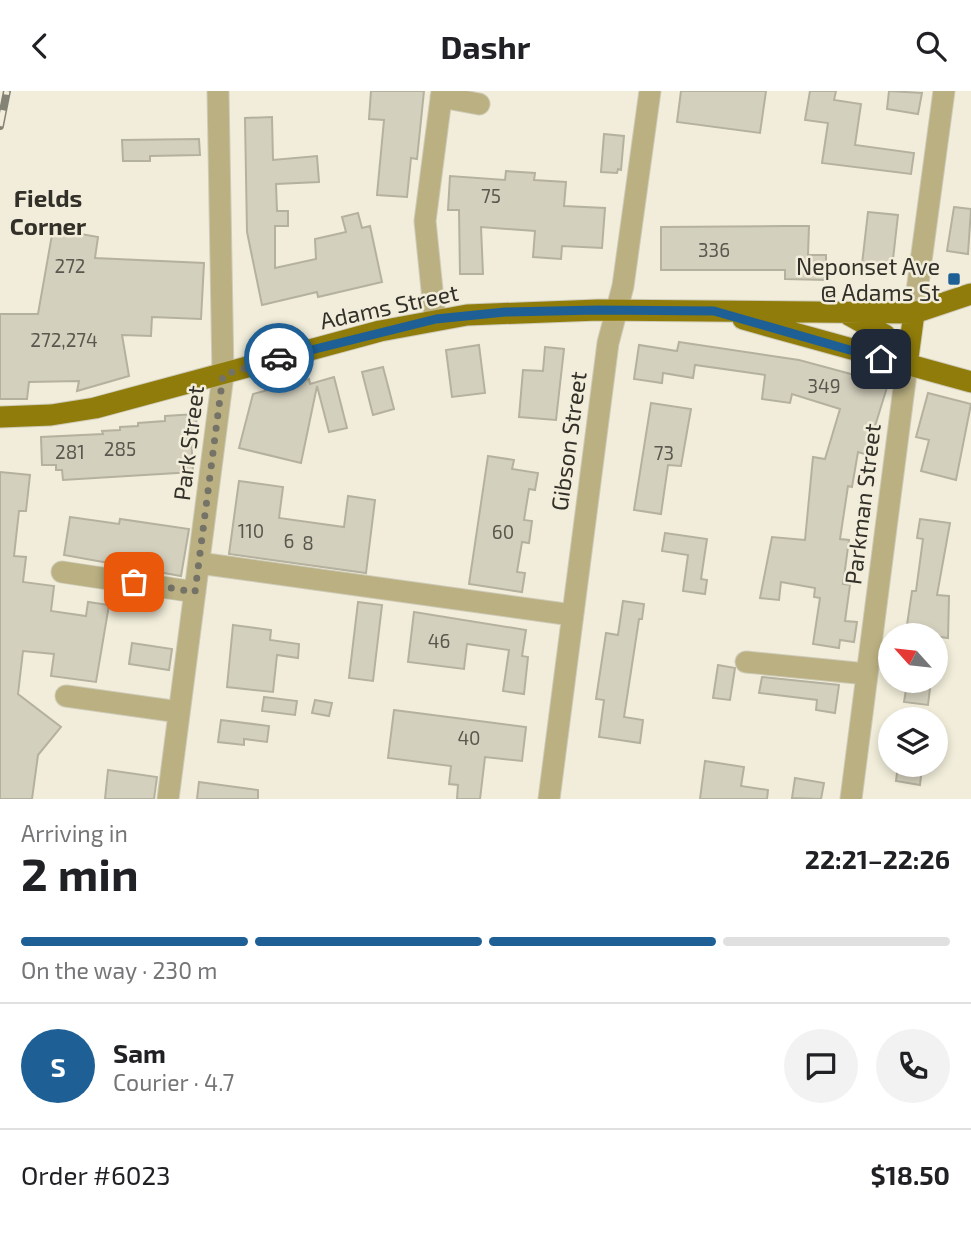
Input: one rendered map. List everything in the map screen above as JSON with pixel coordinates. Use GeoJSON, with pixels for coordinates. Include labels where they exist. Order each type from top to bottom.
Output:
{"type":"FeatureCollection","features":[{"type":"Feature","properties":{"kind":"main road","name":"Adams Street"},"geometry":{"type":"LineString","coordinates":[[0,417],[51,415],[87,409],[436,319],[516,312],[914,313],[971,294]]}},
{"type":"Feature","properties":{"kind":"main road","name":"Adams Street"},"geometry":{"type":"LineString","coordinates":[[714,311],[971,382]]}},
{"type":"Feature","properties":{"kind":"main road","name":"Parkman Street"},"geometry":{"type":"LineString","coordinates":[[907,365],[914,313]]}},
{"type":"Feature","properties":{"kind":"main road","name":"Adams Street"},"geometry":{"type":"LineString","coordinates":[[847,314],[884,335],[907,365]]}},
{"type":"Feature","properties":{"kind":"street","name":"Park Street"},"geometry":{"type":"LineString","coordinates":[[168,799],[223,375],[218,91]]}},
{"type":"Feature","properties":{"kind":"street","name":"Gibson Street"},"geometry":{"type":"LineString","coordinates":[[549,799],[608,343],[623,286],[650,91]]}},
{"type":"Feature","properties":{"kind":"street","name":"Parkman Street"},"geometry":{"type":"LineString","coordinates":[[914,313],[944,91]]}},
{"type":"Feature","properties":{"kind":"street"},"geometry":{"type":"LineString","coordinates":[[436,319],[425,221],[441,94],[479,104]]}},
{"type":"Feature","properties":{"kind":"street","name":"Parkman Street"},"geometry":{"type":"LineString","coordinates":[[851,799],[907,365]]}},
{"type":"Feature","properties":{"kind":"street"},"geometry":{"type":"LineString","coordinates":[[198,563],[572,615]]}},
{"type":"Feature","properties":{"kind":"street"},"geometry":{"type":"LineString","coordinates":[[62,572],[195,592]]}},
{"type":"Feature","properties":{"kind":"street"},"geometry":{"type":"LineString","coordinates":[[746,662],[867,674]]}},
{"type":"Feature","properties":{"kind":"street"},"geometry":{"type":"LineString","coordinates":[[66,696],[179,712]]}},
{"type":"Feature","properties":{"kind":"building"},"geometry":{"type":"Polygon","coordinates":[[[371,91],[424,91],[417,159],[411,158],[407,197],[377,195],[384,120],[369,119],[371,91]]]}},
{"type":"Feature","properties":{"kind":"building"},"geometry":{"type":"Polygon","coordinates":[[[681,91],[766,91],[760,133],[677,122],[681,91]]]}},
{"type":"Feature","properties":{"kind":"building"},"geometry":{"type":"Polygon","coordinates":[[[810,91],[836,91],[834,100],[861,104],[855,145],[914,153],[911,174],[822,163],[828,123],[805,120],[810,91]]]}},
{"type":"Feature","properties":{"kind":"building"},"geometry":{"type":"Polygon","coordinates":[[[889,91],[922,93],[918,114],[887,109],[889,91]]]}},
{"type":"Feature","properties":{"kind":"building"},"geometry":{"type":"Polygon","coordinates":[[[272,117],[273,160],[317,156],[319,182],[276,184],[277,211],[288,211],[288,226],[275,226],[275,268],[316,259],[315,239],[346,232],[342,217],[358,213],[362,228],[370,226],[382,282],[318,297],[317,292],[262,305],[247,232],[245,118],[272,117]]]}},
{"type":"Feature","properties":{"kind":"building"},"geometry":{"type":"Polygon","coordinates":[[[604,134],[624,136],[621,170],[618,169],[617,173],[601,172],[604,134]]]}},
{"type":"Feature","properties":{"kind":"building"},"geometry":{"type":"Polygon","coordinates":[[[199,139],[200,155],[150,156],[150,161],[123,161],[122,140],[199,139]]]}},
{"type":"Feature","properties":{"kind":"building"},"geometry":{"type":"Polygon","coordinates":[[[506,171],[535,173],[534,180],[566,182],[564,206],[605,208],[602,248],[562,246],[561,259],[533,257],[535,231],[481,227],[483,274],[460,274],[459,210],[448,210],[450,176],[505,180],[506,171]]]}},
{"type":"Feature","properties":{"kind":"building"},"geometry":{"type":"Polygon","coordinates":[[[954,207],[971,209],[968,254],[947,251],[954,207]]]}},
{"type":"Feature","properties":{"kind":"building"},"geometry":{"type":"Polygon","coordinates":[[[868,212],[898,215],[892,268],[862,264],[868,212]]]}},
{"type":"Feature","properties":{"kind":"building"},"geometry":{"type":"Polygon","coordinates":[[[809,226],[808,255],[826,255],[826,280],[785,279],[785,270],[661,270],[661,227],[809,226]]]}},
{"type":"Feature","properties":{"kind":"building"},"geometry":{"type":"Polygon","coordinates":[[[53,229],[98,237],[95,258],[204,263],[201,319],[152,317],[151,336],[122,335],[129,376],[77,391],[79,381],[29,382],[27,399],[0,399],[0,314],[38,314],[53,229]]]}},
{"type":"Feature","properties":{"kind":"building"},"geometry":{"type":"Polygon","coordinates":[[[679,342],[799,360],[888,384],[872,436],[877,437],[871,456],[858,452],[852,487],[848,486],[840,539],[849,540],[843,584],[850,585],[845,621],[857,622],[854,642],[840,640],[839,648],[813,644],[820,598],[814,597],[815,588],[781,582],[779,600],[760,598],[772,537],[805,540],[813,457],[825,459],[840,409],[792,394],[790,403],[762,399],[765,375],[695,365],[693,378],[663,373],[662,383],[634,379],[639,345],[677,351],[679,342]]]}},
{"type":"Feature","properties":{"kind":"building"},"geometry":{"type":"Polygon","coordinates":[[[479,345],[485,393],[452,397],[446,350],[479,345]]]}},
{"type":"Feature","properties":{"kind":"building"},"geometry":{"type":"Polygon","coordinates":[[[545,347],[564,349],[556,420],[519,417],[523,370],[543,371],[545,347]]]}},
{"type":"Feature","properties":{"kind":"building"},"geometry":{"type":"Polygon","coordinates":[[[383,367],[394,409],[373,415],[362,372],[383,367]]]}},
{"type":"Feature","properties":{"kind":"building"},"geometry":{"type":"Polygon","coordinates":[[[334,377],[347,428],[329,432],[317,386],[301,463],[239,448],[253,394],[309,379],[310,384],[334,377]]]}},
{"type":"Feature","properties":{"kind":"building"},"geometry":{"type":"Polygon","coordinates":[[[928,393],[971,404],[956,480],[921,471],[929,440],[916,437],[928,393]]]}},
{"type":"Feature","properties":{"kind":"building"},"geometry":{"type":"Polygon","coordinates":[[[651,403],[691,409],[681,466],[668,465],[661,514],[634,510],[651,403]]]}},
{"type":"Feature","properties":{"kind":"building"},"geometry":{"type":"Polygon","coordinates":[[[196,414],[197,435],[191,435],[193,472],[63,480],[62,470],[56,470],[56,465],[42,465],[41,437],[103,434],[102,431],[138,426],[138,423],[165,421],[165,416],[196,414]]]}},
{"type":"Feature","properties":{"kind":"building"},"geometry":{"type":"Polygon","coordinates":[[[488,456],[514,460],[512,469],[538,473],[535,490],[529,489],[524,520],[532,521],[529,543],[522,542],[517,572],[525,573],[522,592],[469,584],[488,456]]]}},
{"type":"Feature","properties":{"kind":"building"},"geometry":{"type":"Polygon","coordinates":[[[0,472],[30,475],[26,511],[19,511],[14,556],[26,557],[23,582],[54,586],[51,611],[86,616],[88,602],[109,605],[96,682],[51,676],[54,654],[23,651],[18,694],[61,727],[38,755],[32,799],[0,799],[0,472]]]}},
{"type":"Feature","properties":{"kind":"building"},"geometry":{"type":"Polygon","coordinates":[[[239,481],[283,487],[279,518],[344,527],[348,496],[375,500],[366,573],[229,554],[239,481]]]}},
{"type":"Feature","properties":{"kind":"building"},"geometry":{"type":"Polygon","coordinates":[[[70,517],[119,524],[120,519],[189,529],[181,576],[64,555],[70,517]]]}},
{"type":"Feature","properties":{"kind":"building"},"geometry":{"type":"Polygon","coordinates":[[[920,519],[950,523],[937,595],[949,596],[948,638],[948,623],[907,623],[912,591],[916,591],[923,539],[917,538],[920,519]]]}},
{"type":"Feature","properties":{"kind":"building"},"geometry":{"type":"Polygon","coordinates":[[[665,533],[707,539],[701,579],[707,580],[705,594],[683,591],[688,555],[662,551],[665,533]]]}},
{"type":"Feature","properties":{"kind":"building"},"geometry":{"type":"Polygon","coordinates":[[[623,601],[644,604],[642,619],[639,619],[624,717],[643,720],[640,743],[599,737],[604,700],[596,699],[606,633],[618,635],[623,601]]]}},
{"type":"Feature","properties":{"kind":"building"},"geometry":{"type":"Polygon","coordinates":[[[358,602],[382,605],[373,681],[349,678],[358,602]]]}},
{"type":"Feature","properties":{"kind":"building"},"geometry":{"type":"Polygon","coordinates":[[[414,612],[526,630],[522,656],[528,657],[524,694],[503,691],[509,650],[467,644],[464,669],[408,662],[414,612]]]}},
{"type":"Feature","properties":{"kind":"building"},"geometry":{"type":"Polygon","coordinates":[[[233,625],[271,630],[270,640],[299,644],[298,658],[277,655],[273,692],[227,687],[233,625]]]}},
{"type":"Feature","properties":{"kind":"building"},"geometry":{"type":"Polygon","coordinates":[[[132,643],[172,649],[169,670],[129,664],[132,643]]]}},
{"type":"Feature","properties":{"kind":"building"},"geometry":{"type":"Polygon","coordinates":[[[718,665],[735,668],[730,700],[713,698],[718,665]]]}},
{"type":"Feature","properties":{"kind":"building"},"geometry":{"type":"Polygon","coordinates":[[[762,677],[839,685],[835,713],[816,710],[817,700],[759,693],[762,677]]]}},
{"type":"Feature","properties":{"kind":"building"},"geometry":{"type":"Polygon","coordinates":[[[906,693],[929,693],[928,705],[904,702],[906,693]]]}},
{"type":"Feature","properties":{"kind":"building"},"geometry":{"type":"Polygon","coordinates":[[[264,697],[297,701],[295,715],[262,711],[264,697]]]}},
{"type":"Feature","properties":{"kind":"building"},"geometry":{"type":"Polygon","coordinates":[[[315,700],[332,703],[329,716],[312,713],[315,700]]]}},
{"type":"Feature","properties":{"kind":"building"},"geometry":{"type":"Polygon","coordinates":[[[394,710],[526,727],[522,761],[485,757],[480,799],[457,799],[458,785],[449,784],[451,766],[388,758],[394,710]]]}},
{"type":"Feature","properties":{"kind":"building"},"geometry":{"type":"Polygon","coordinates":[[[221,720],[269,726],[267,742],[244,739],[244,745],[218,742],[221,720]]]}},
{"type":"Feature","properties":{"kind":"building"},"geometry":{"type":"Polygon","coordinates":[[[705,761],[744,767],[741,786],[768,790],[767,799],[700,799],[705,761]]]}},
{"type":"Feature","properties":{"kind":"building"},"geometry":{"type":"Polygon","coordinates":[[[108,770],[157,777],[154,799],[105,799],[108,770]]]}},
{"type":"Feature","properties":{"kind":"building"},"geometry":{"type":"Polygon","coordinates":[[[896,777],[921,777],[920,785],[896,781],[896,777]]]}},
{"type":"Feature","properties":{"kind":"building"},"geometry":{"type":"Polygon","coordinates":[[[795,778],[824,783],[821,799],[792,798],[795,778]]]}},
{"type":"Feature","properties":{"kind":"building"},"geometry":{"type":"Polygon","coordinates":[[[199,782],[258,790],[258,799],[197,799],[199,782]]]}},
{"type":"Feature","properties":{"kind":"railway"},"geometry":{"type":"LineString","coordinates":[[0,126],[7,91]]}},
{"type":"Feature","properties":{"kind":"way so far"},"geometry":{"type":"LineString","coordinates":[[134,582],[195,592],[223,375],[279,358]]}},
{"type":"Feature","properties":{"kind":"place","name":"Neponset Ave @ Adams St"},"geometry":{"type":"Point","coordinates":[954,279]}},
{"type":"Feature","properties":{"kind":"district","name":"Fields Corner"},"geometry":{"type":"Point","coordinates":[48,211]}},
{"type":"Feature","properties":{"kind":"route"},"geometry":{"type":"LineString","coordinates":[[279,358],[436,319],[505,312],[598,310],[714,311],[881,359]]}}]}
